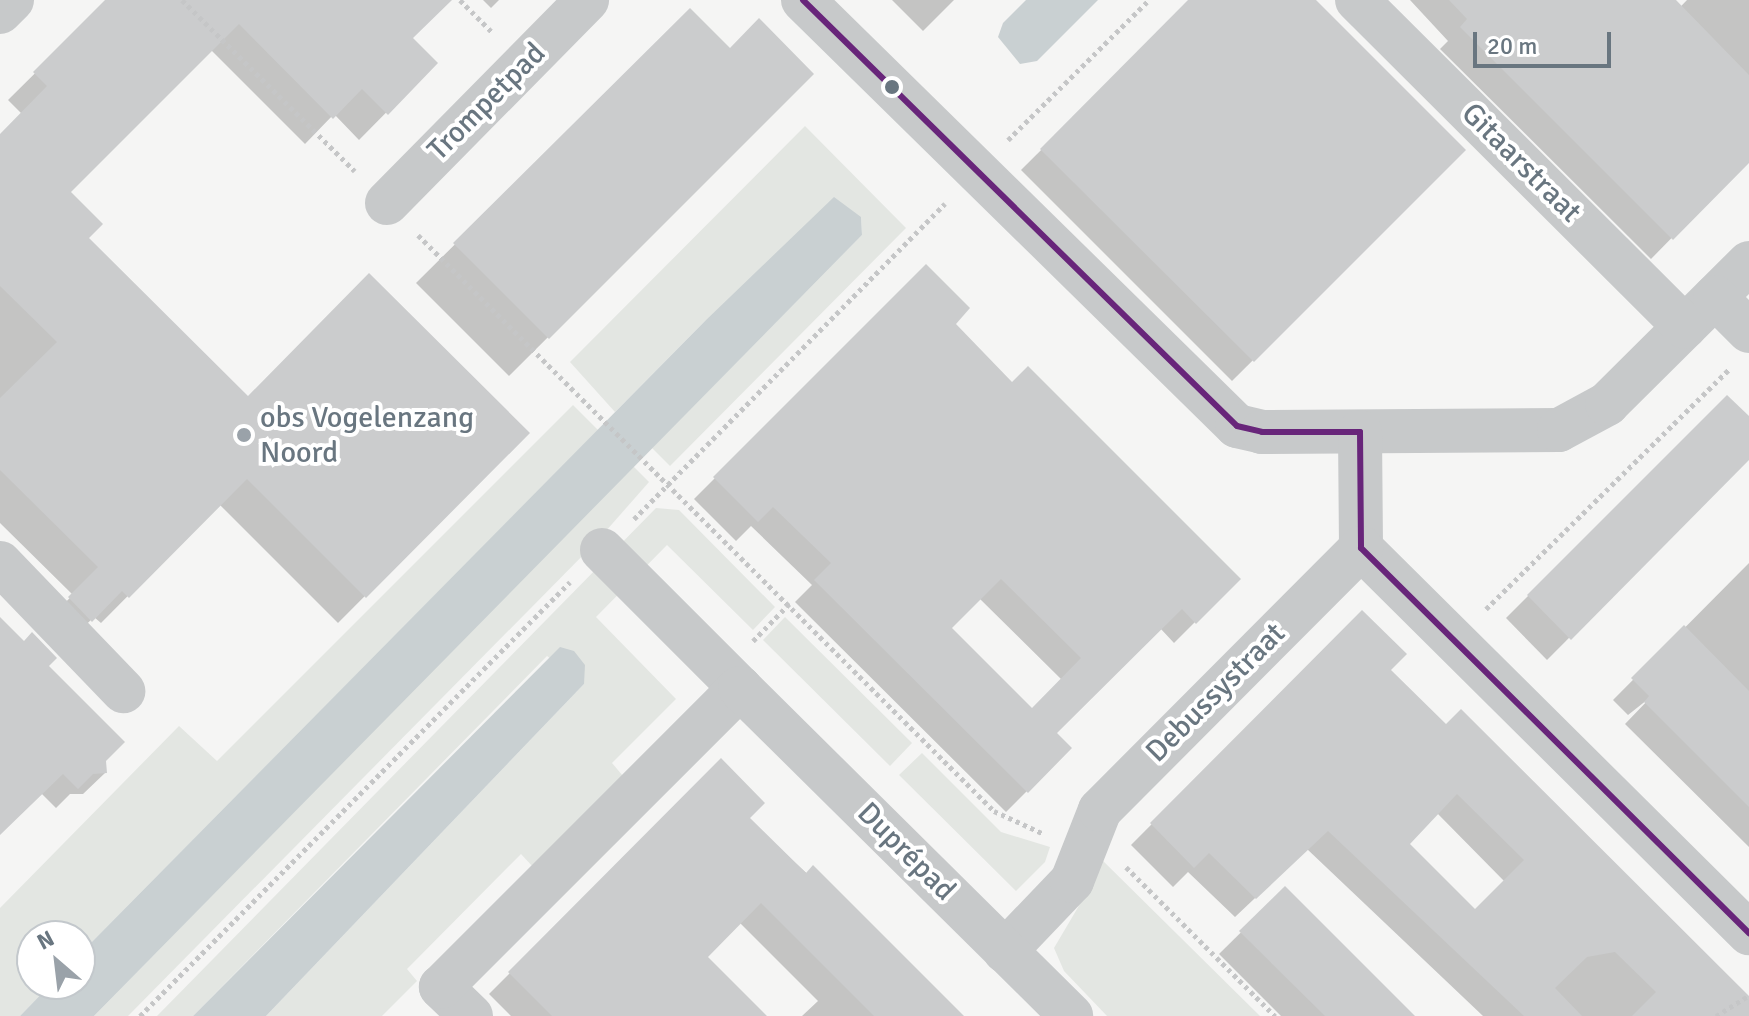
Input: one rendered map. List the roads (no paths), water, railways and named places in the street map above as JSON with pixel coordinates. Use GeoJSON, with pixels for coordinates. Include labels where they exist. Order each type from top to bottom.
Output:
{"type":"FeatureCollection","features":[{"type":"Feature","properties":{"kind":"street"},"geometry":{"type":"LineString","coordinates":[[0,12],[12,0]]}},
{"type":"Feature","properties":{"kind":"street","name":"Trompetpad"},"geometry":{"type":"LineString","coordinates":[[387,203],[587,0]]}},
{"type":"Feature","properties":{"kind":"street"},"geometry":{"type":"LineString","coordinates":[[803,0],[1237,426],[1262,432],[1559,430],[1607,404],[1749,263]]}},
{"type":"Feature","properties":{"kind":"street","name":"Gitaarstraat"},"geometry":{"type":"LineString","coordinates":[[1357,0],[1700,312],[1743,346]]}},
{"type":"Feature","properties":{"kind":"street"},"geometry":{"type":"LineString","coordinates":[[1360,432],[1361,548],[1749,933]]}},
{"type":"Feature","properties":{"kind":"street","name":"Debussystraat"},"geometry":{"type":"LineString","coordinates":[[1005,951],[1065,891],[1100,810],[1361,548]]}},
{"type":"Feature","properties":{"kind":"street","name":"Duprépad"},"geometry":{"type":"LineString","coordinates":[[602,550],[1071,1016]]}},
{"type":"Feature","properties":{"kind":"street"},"geometry":{"type":"LineString","coordinates":[[0,563],[123,691]]}},
{"type":"Feature","properties":{"kind":"street"},"geometry":{"type":"LineString","coordinates":[[471,1016],[441,987],[740,688]]}},
{"type":"Feature","properties":{"kind":"place","name":"obs Vogelenzang Noord"},"geometry":{"type":"Point","coordinates":[244,435]}}]}
